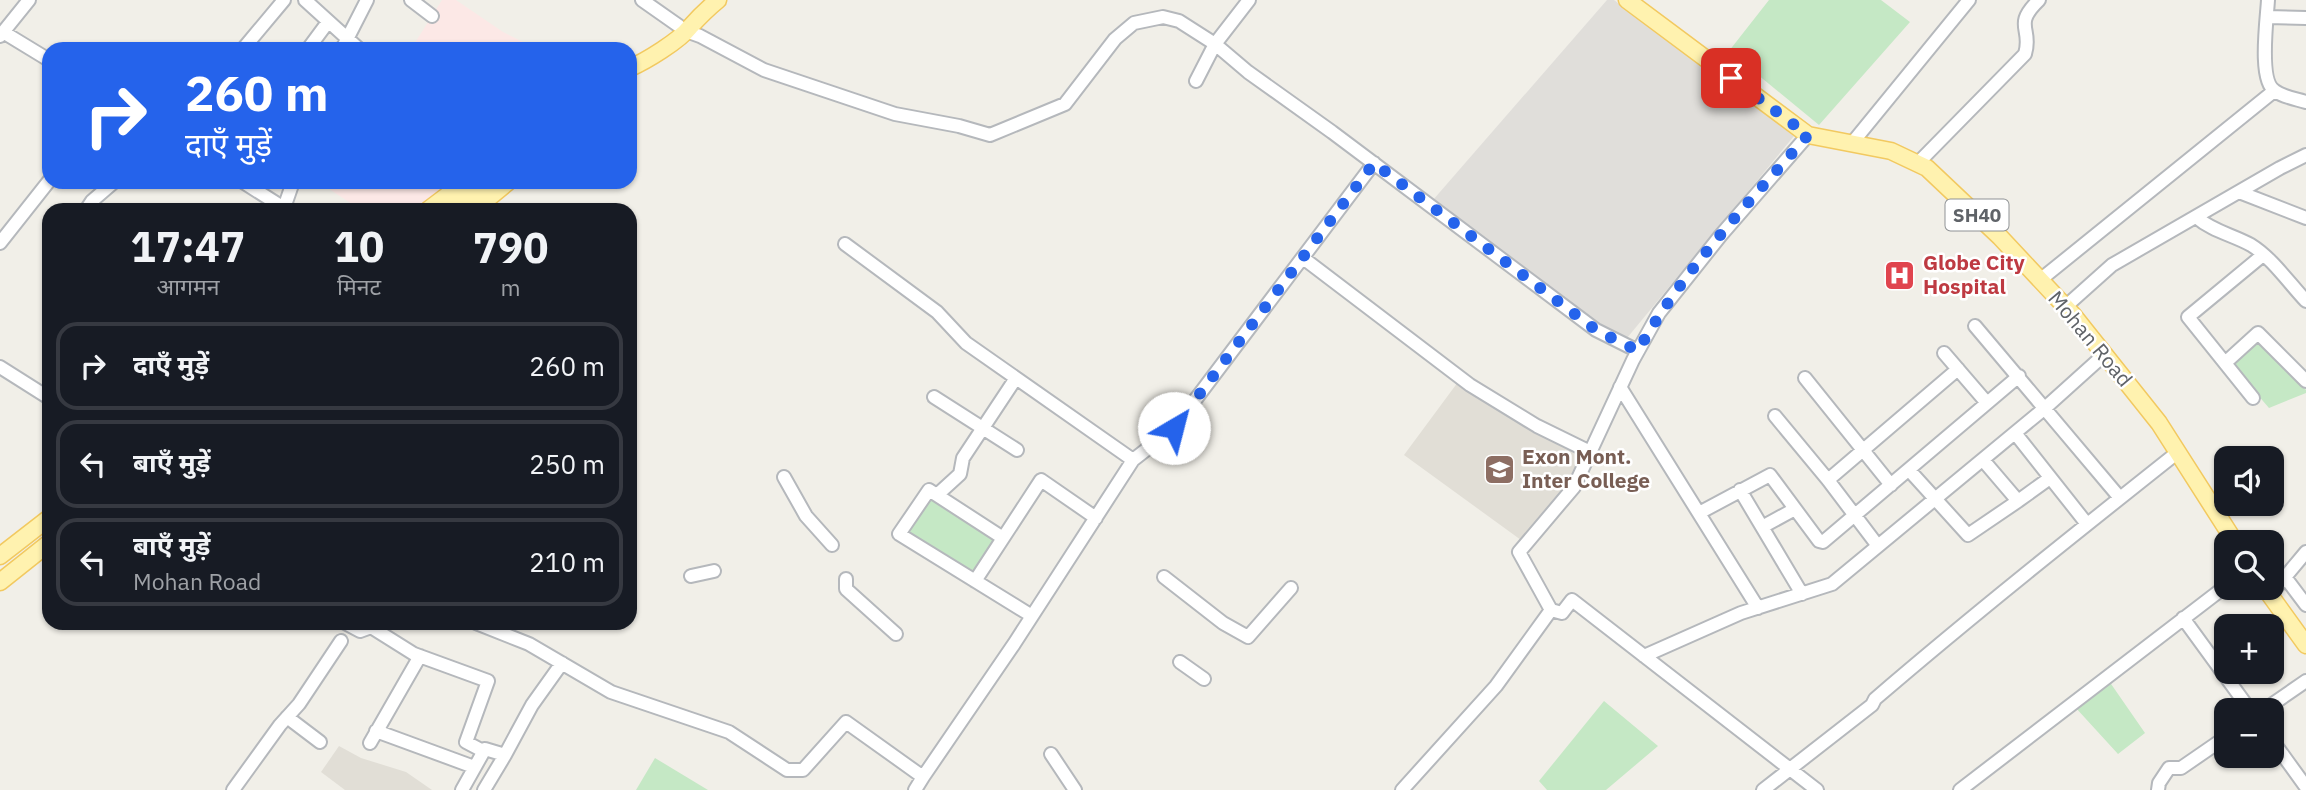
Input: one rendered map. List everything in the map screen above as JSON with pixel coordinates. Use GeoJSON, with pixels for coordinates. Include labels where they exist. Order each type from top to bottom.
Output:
{"type":"FeatureCollection","features":[{"type":"Feature","properties":{"kind":"main road"},"geometry":{"type":"LineString","coordinates":[[637,64],[643,56],[667,41],[718,0]]}},
{"type":"Feature","properties":{"kind":"main road","name":"Mohan Road"},"geometry":{"type":"LineString","coordinates":[[1627,0],[1808,135],[1891,150],[1927,168],[2000,237],[2105,355],[2159,423],[2227,530]]}},
{"type":"Feature","properties":{"kind":"main road"},"geometry":{"type":"LineString","coordinates":[[437,203],[456,189]]}},
{"type":"Feature","properties":{"kind":"main road"},"geometry":{"type":"LineString","coordinates":[[461,203],[478,189]]}},
{"type":"Feature","properties":{"kind":"main road"},"geometry":{"type":"LineString","coordinates":[[482,203],[500,189]]}},
{"type":"Feature","properties":{"kind":"main road"},"geometry":{"type":"LineString","coordinates":[[0,556],[42,523]]}},
{"type":"Feature","properties":{"kind":"main road"},"geometry":{"type":"LineString","coordinates":[[0,569],[42,536]]}},
{"type":"Feature","properties":{"kind":"main road"},"geometry":{"type":"LineString","coordinates":[[0,582],[42,549]]}},
{"type":"Feature","properties":{"kind":"main road"},"geometry":{"type":"LineString","coordinates":[[2274,600],[2306,645]]}},
{"type":"Feature","properties":{"kind":"street"},"geometry":{"type":"LineString","coordinates":[[29,0],[2,34],[42,56]]}},
{"type":"Feature","properties":{"kind":"street"},"geometry":{"type":"LineString","coordinates":[[249,42],[284,0]]}},
{"type":"Feature","properties":{"kind":"street"},"geometry":{"type":"LineString","coordinates":[[305,0],[328,22],[343,42]]}},
{"type":"Feature","properties":{"kind":"street"},"geometry":{"type":"LineString","coordinates":[[345,42],[367,0]]}},
{"type":"Feature","properties":{"kind":"street"},"geometry":{"type":"LineString","coordinates":[[411,0],[432,16]]}},
{"type":"Feature","properties":{"kind":"street"},"geometry":{"type":"LineString","coordinates":[[642,0],[700,36],[764,70],[895,114],[990,135],[1065,104],[1115,39],[1134,23],[1163,17],[1179,21],[1215,44],[1248,72],[1596,330],[1638,351]]}},
{"type":"Feature","properties":{"kind":"street"},"geometry":{"type":"LineString","coordinates":[[1196,81],[1215,44],[1249,0]]}},
{"type":"Feature","properties":{"kind":"street"},"geometry":{"type":"LineString","coordinates":[[1853,142],[1969,0]]}},
{"type":"Feature","properties":{"kind":"street"},"geometry":{"type":"LineString","coordinates":[[1918,163],[2025,54],[2028,43],[2022,26],[2027,11],[2039,0]]}},
{"type":"Feature","properties":{"kind":"street"},"geometry":{"type":"LineString","coordinates":[[2268,0],[2265,65],[2267,83],[2274,91],[2306,102]]}},
{"type":"Feature","properties":{"kind":"street"},"geometry":{"type":"LineString","coordinates":[[2267,17],[2306,18]]}},
{"type":"Feature","properties":{"kind":"street"},"geometry":{"type":"LineString","coordinates":[[313,42],[328,22]]}},
{"type":"Feature","properties":{"kind":"street"},"geometry":{"type":"LineString","coordinates":[[2040,280],[2274,91]]}},
{"type":"Feature","properties":{"kind":"street"},"geometry":{"type":"LineString","coordinates":[[1808,135],[1721,235],[1659,313],[1620,387],[1574,487],[1519,552],[1551,610],[1562,613],[1572,600],[1816,790]]}},
{"type":"Feature","properties":{"kind":"street"},"geometry":{"type":"LineString","coordinates":[[2065,307],[2112,265],[2306,156]]}},
{"type":"Feature","properties":{"kind":"street"},"geometry":{"type":"LineString","coordinates":[[915,790],[1133,460],[1174,428],[1374,163]]}},
{"type":"Feature","properties":{"kind":"street"},"geometry":{"type":"LineString","coordinates":[[0,243],[43,189]]}},
{"type":"Feature","properties":{"kind":"street"},"geometry":{"type":"LineString","coordinates":[[91,203],[106,189]]}},
{"type":"Feature","properties":{"kind":"street"},"geometry":{"type":"LineString","coordinates":[[254,189],[276,203]]}},
{"type":"Feature","properties":{"kind":"street"},"geometry":{"type":"LineString","coordinates":[[2239,192],[2306,218]]}},
{"type":"Feature","properties":{"kind":"street"},"geometry":{"type":"LineString","coordinates":[[2196,217],[2206,226],[2251,245],[2306,301]]}},
{"type":"Feature","properties":{"kind":"street"},"geometry":{"type":"LineString","coordinates":[[845,244],[937,312],[966,343],[1133,460]]}},
{"type":"Feature","properties":{"kind":"street"},"geometry":{"type":"LineString","coordinates":[[2253,398],[2188,317],[2263,255]]}},
{"type":"Feature","properties":{"kind":"street"},"geometry":{"type":"LineString","coordinates":[[1303,258],[1470,385],[1537,426],[1590,452]]}},
{"type":"Feature","properties":{"kind":"street"},"geometry":{"type":"LineString","coordinates":[[1975,326],[2120,498]]}},
{"type":"Feature","properties":{"kind":"street"},"geometry":{"type":"LineString","coordinates":[[2225,363],[2258,333],[2306,381]]}},
{"type":"Feature","properties":{"kind":"street"},"geometry":{"type":"LineString","coordinates":[[1944,353],[1987,403]]}},
{"type":"Feature","properties":{"kind":"street"},"geometry":{"type":"LineString","coordinates":[[1644,656],[1758,608],[1832,584],[2105,355]]}},
{"type":"Feature","properties":{"kind":"street"},"geometry":{"type":"LineString","coordinates":[[0,366],[42,393]]}},
{"type":"Feature","properties":{"kind":"street"},"geometry":{"type":"LineString","coordinates":[[1828,480],[1958,369]]}},
{"type":"Feature","properties":{"kind":"street"},"geometry":{"type":"LineString","coordinates":[[1699,513],[1772,476],[1822,542],[2019,376]]}},
{"type":"Feature","properties":{"kind":"street"},"geometry":{"type":"LineString","coordinates":[[937,495],[960,474],[963,458],[1016,378]]}},
{"type":"Feature","properties":{"kind":"street"},"geometry":{"type":"LineString","coordinates":[[1805,378],[1891,485]]}},
{"type":"Feature","properties":{"kind":"street"},"geometry":{"type":"LineString","coordinates":[[1620,387],[1758,608]]}},
{"type":"Feature","properties":{"kind":"street"},"geometry":{"type":"LineString","coordinates":[[934,397],[1017,450]]}},
{"type":"Feature","properties":{"kind":"street"},"geometry":{"type":"LineString","coordinates":[[1775,416],[1878,546]]}},
{"type":"Feature","properties":{"kind":"street"},"geometry":{"type":"LineString","coordinates":[[2015,433],[2087,524]]}},
{"type":"Feature","properties":{"kind":"street"},"geometry":{"type":"LineString","coordinates":[[1763,790],[1872,705],[1875,699],[2000,593],[2178,452]]}},
{"type":"Feature","properties":{"kind":"street"},"geometry":{"type":"LineString","coordinates":[[1983,460],[2018,501]]}},
{"type":"Feature","properties":{"kind":"street"},"geometry":{"type":"LineString","coordinates":[[1909,470],[1967,535],[2050,478]]}},
{"type":"Feature","properties":{"kind":"street"},"geometry":{"type":"LineString","coordinates":[[784,477],[806,516],[832,545]]}},
{"type":"Feature","properties":{"kind":"street"},"geometry":{"type":"LineString","coordinates":[[975,581],[1041,480],[1096,518]]}},
{"type":"Feature","properties":{"kind":"street"},"geometry":{"type":"LineString","coordinates":[[1003,538],[929,490],[899,534],[1032,616]]}},
{"type":"Feature","properties":{"kind":"street"},"geometry":{"type":"LineString","coordinates":[[1740,490],[1802,594]]}},
{"type":"Feature","properties":{"kind":"street"},"geometry":{"type":"LineString","coordinates":[[1762,527],[1796,509]]}},
{"type":"Feature","properties":{"kind":"street"},"geometry":{"type":"LineString","coordinates":[[2306,552],[2285,577],[2306,604]]}},
{"type":"Feature","properties":{"kind":"street"},"geometry":{"type":"LineString","coordinates":[[691,576],[714,571]]}},
{"type":"Feature","properties":{"kind":"street"},"geometry":{"type":"LineString","coordinates":[[1164,577],[1223,623],[1248,637],[1290,588]]}},
{"type":"Feature","properties":{"kind":"street"},"geometry":{"type":"LineString","coordinates":[[846,579],[846,589],[896,634]]}},
{"type":"Feature","properties":{"kind":"street"},"geometry":{"type":"LineString","coordinates":[[1960,790],[2214,595]]}},
{"type":"Feature","properties":{"kind":"street"},"geometry":{"type":"LineString","coordinates":[[1402,790],[1496,686],[1551,610]]}},
{"type":"Feature","properties":{"kind":"street"},"geometry":{"type":"LineString","coordinates":[[2183,618],[2241,698]]}},
{"type":"Feature","properties":{"kind":"street"},"geometry":{"type":"LineString","coordinates":[[380,630],[420,656],[488,681],[466,742],[483,751],[487,749],[505,755]]}},
{"type":"Feature","properties":{"kind":"street"},"geometry":{"type":"LineString","coordinates":[[494,630],[529,644],[611,692],[729,732],[787,770],[803,770],[845,722],[923,777]]}},
{"type":"Feature","properties":{"kind":"street"},"geometry":{"type":"LineString","coordinates":[[233,790],[299,704],[341,641]]}},
{"type":"Feature","properties":{"kind":"street"},"geometry":{"type":"LineString","coordinates":[[420,656],[373,737],[474,767]]}},
{"type":"Feature","properties":{"kind":"street"},"geometry":{"type":"LineString","coordinates":[[1180,662],[1204,679]]}},
{"type":"Feature","properties":{"kind":"street"},"geometry":{"type":"LineString","coordinates":[[484,790],[532,705],[562,663]]}},
{"type":"Feature","properties":{"kind":"street"},"geometry":{"type":"LineString","coordinates":[[2284,698],[2304,686]]}},
{"type":"Feature","properties":{"kind":"street"},"geometry":{"type":"LineString","coordinates":[[287,717],[320,742]]}},
{"type":"Feature","properties":{"kind":"street"},"geometry":{"type":"LineString","coordinates":[[2158,790],[2159,783],[2169,768],[2181,768],[2214,745]]}},
{"type":"Feature","properties":{"kind":"street"},"geometry":{"type":"LineString","coordinates":[[462,790],[483,751]]}},
{"type":"Feature","properties":{"kind":"street"},"geometry":{"type":"LineString","coordinates":[[1051,754],[1075,790]]}},
{"type":"Feature","properties":{"kind":"street"},"geometry":{"type":"LineString","coordinates":[[2284,757],[2306,787]]}},
{"type":"Feature","properties":{"kind":"shaded area"},"geometry":{"type":"Polygon","coordinates":[[[442,0],[456,0],[503,32],[523,42],[415,42],[442,0]]]}},
{"type":"Feature","properties":{"kind":"shaded area"},"geometry":{"type":"Polygon","coordinates":[[[1607,0],[1614,0],[1794,136],[1627,338],[1598,323],[1433,200],[1607,0]]]}},
{"type":"Feature","properties":{"kind":"shaded area"},"geometry":{"type":"Polygon","coordinates":[[[329,189],[451,189],[433,203],[350,203],[329,189]]]}},
{"type":"Feature","properties":{"kind":"shaded area","name":"Exon Mont. Inter College"},"geometry":{"type":"Polygon","coordinates":[[[1458,382],[1582,453],[1568,483],[1521,540],[1404,455],[1458,382]]]}},
{"type":"Feature","properties":{"kind":"shaded area"},"geometry":{"type":"Polygon","coordinates":[[[339,746],[361,758],[406,772],[432,790],[345,790],[321,772],[339,746]]]}},
{"type":"Feature","properties":{"kind":"green space"},"geometry":{"type":"Polygon","coordinates":[[[1769,0],[1881,0],[1910,22],[1819,125],[1729,51],[1769,0]]]}},
{"type":"Feature","properties":{"kind":"green space"},"geometry":{"type":"Polygon","coordinates":[[[2259,340],[2306,393],[2269,408],[2232,365],[2259,340]]]}},
{"type":"Feature","properties":{"kind":"green space"},"geometry":{"type":"Polygon","coordinates":[[[930,499],[995,540],[974,573],[909,532],[930,499]]]}},
{"type":"Feature","properties":{"kind":"green space"},"geometry":{"type":"Polygon","coordinates":[[[2109,681],[2145,733],[2118,754],[2075,707],[2109,681]]]}},
{"type":"Feature","properties":{"kind":"green space"},"geometry":{"type":"Polygon","coordinates":[[[1604,701],[1658,746],[1606,790],[1547,790],[1539,781],[1604,701]]]}},
{"type":"Feature","properties":{"kind":"green space"},"geometry":{"type":"Polygon","coordinates":[[[655,758],[708,790],[636,790],[655,758]]]}},
{"type":"Feature","properties":{"kind":"place","name":"Globe City Hospital"},"geometry":{"type":"Point","coordinates":[1900,275]}},
{"type":"Feature","properties":{"kind":"place","name":"Exon Mont. Inter College"},"geometry":{"type":"Point","coordinates":[1499,469]}},
{"type":"Feature","properties":{"kind":"route"},"geometry":{"type":"LineString","coordinates":[[1174,428],[1374,163],[1596,330],[1638,351],[1659,313],[1721,235],[1808,135],[1731,78]]}}]}
